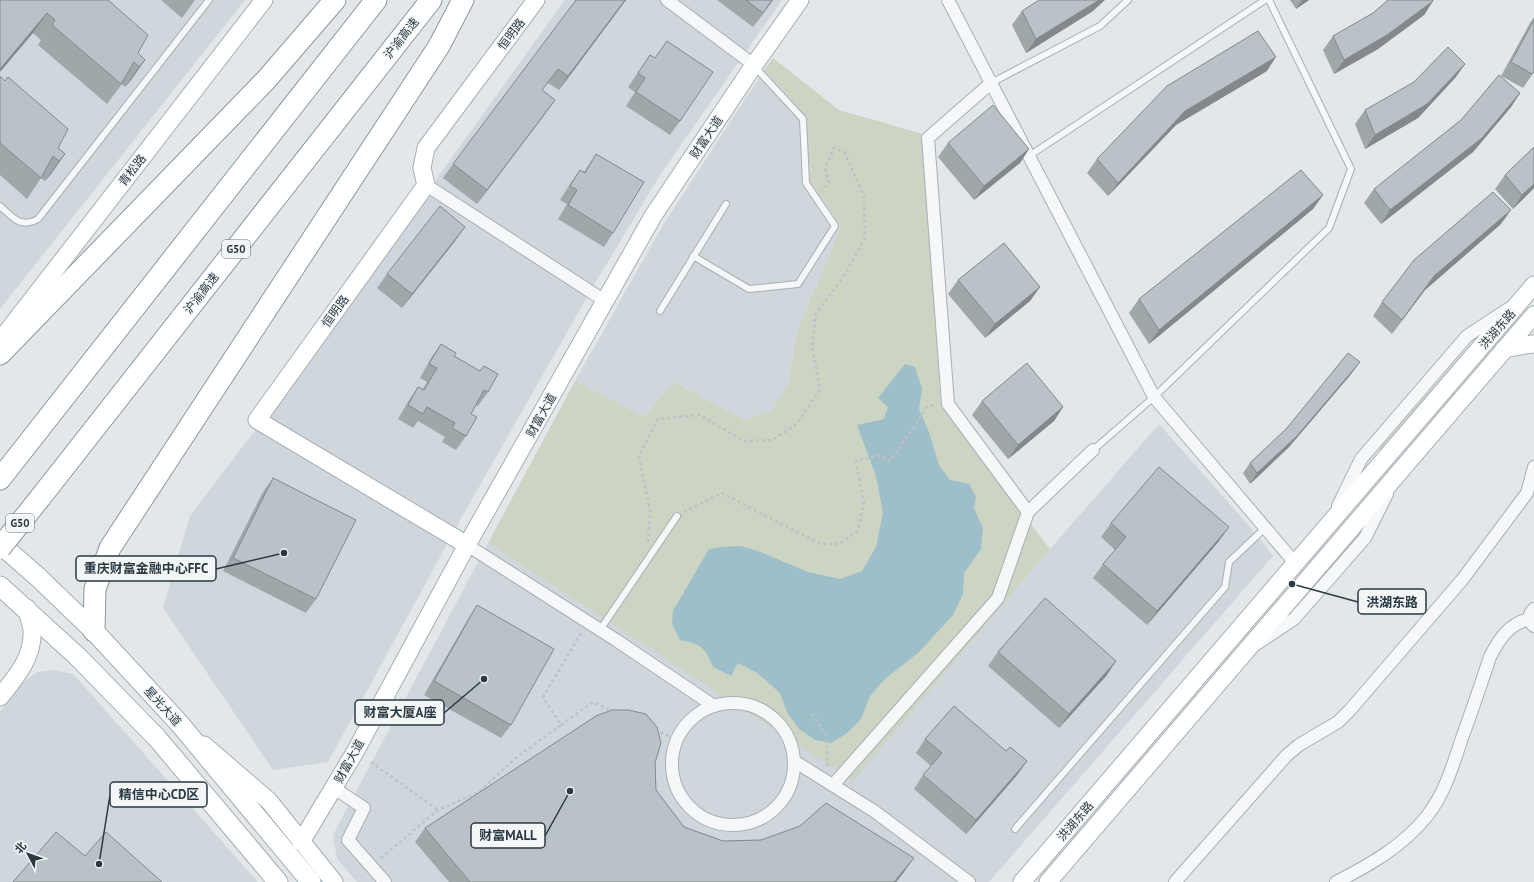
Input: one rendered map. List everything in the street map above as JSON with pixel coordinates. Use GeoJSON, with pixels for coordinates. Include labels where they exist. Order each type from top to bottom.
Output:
{"type":"FeatureCollection","features":[{"type":"Feature","properties":{"kind":"highway"},"geometry":{"type":"LineString","coordinates":[[0,354],[266,80],[335,0]]}},
{"type":"Feature","properties":{"kind":"highway"},"geometry":{"type":"LineString","coordinates":[[3,475],[376,0]]}},
{"type":"Feature","properties":{"kind":"highway","name":"沪渝高速"},"geometry":{"type":"LineString","coordinates":[[0,548],[431,0]]}},
{"type":"Feature","properties":{"kind":"highway"},"geometry":{"type":"LineString","coordinates":[[94,631],[95,589],[110,548],[439,46],[463,0]]}},
{"type":"Feature","properties":{"kind":"main road","name":"星光大道"},"geometry":{"type":"LineString","coordinates":[[0,544],[39,578],[94,631],[179,723],[311,882]]}},
{"type":"Feature","properties":{"kind":"main road"},"geometry":{"type":"LineString","coordinates":[[0,586],[26,608],[78,657],[157,738],[278,882]]}},
{"type":"Feature","properties":{"kind":"street","name":"青松路"},"geometry":{"type":"LineString","coordinates":[[0,341],[264,0]]}},
{"type":"Feature","properties":{"kind":"street","name":"恒明路"},"geometry":{"type":"LineString","coordinates":[[467,545],[257,420],[426,185],[422,168],[426,148],[536,0]]}},
{"type":"Feature","properties":{"kind":"street"},"geometry":{"type":"LineString","coordinates":[[667,0],[754,66]]}},
{"type":"Feature","properties":{"kind":"street","name":"财富大道"},"geometry":{"type":"LineString","coordinates":[[301,842],[334,788],[467,545],[653,216],[800,0]]}},
{"type":"Feature","properties":{"kind":"street"},"geometry":{"type":"LineString","coordinates":[[948,0],[1154,397],[1296,563]]}},
{"type":"Feature","properties":{"kind":"street"},"geometry":{"type":"LineString","coordinates":[[992,83],[928,138],[948,404],[1028,512]]}},
{"type":"Feature","properties":{"kind":"street"},"geometry":{"type":"LineString","coordinates":[[426,185],[605,301]]}},
{"type":"Feature","properties":{"kind":"street","name":"洪湖东路"},"geometry":{"type":"LineString","coordinates":[[1022,882],[1534,286]]}},
{"type":"Feature","properties":{"kind":"street","name":"洪湖东路"},"geometry":{"type":"LineString","coordinates":[[1048,882],[1534,315]]}},
{"type":"Feature","properties":{"kind":"street"},"geometry":{"type":"LineString","coordinates":[[1504,349],[1534,344]]}},
{"type":"Feature","properties":{"kind":"street"},"geometry":{"type":"LineString","coordinates":[[833,785],[998,598],[1028,512],[1093,450]]}},
{"type":"Feature","properties":{"kind":"street"},"geometry":{"type":"LineString","coordinates":[[1175,882],[1288,755],[1299,745],[1338,722],[1350,710],[1462,580],[1530,495],[1534,467]]}},
{"type":"Feature","properties":{"kind":"street"},"geometry":{"type":"LineString","coordinates":[[467,545],[616,640],[714,706]]}},
{"type":"Feature","properties":{"kind":"street"},"geometry":{"type":"LineString","coordinates":[[0,697],[18,675],[25,662],[30,646],[32,631],[26,608]]}},
{"type":"Feature","properties":{"kind":"street"},"geometry":{"type":"LineString","coordinates":[[1336,882],[1364,868],[1390,852],[1412,833],[1427,816],[1439,798],[1448,778],[1490,657],[1495,647],[1503,635],[1512,626],[1532,618]]}},
{"type":"Feature","properties":{"kind":"street"},"geometry":{"type":"LineString","coordinates":[[723,703],[744,703],[763,710],[779,723],[790,740],[794,761],[792,781],[783,800],[768,814],[750,823],[730,826],[711,822],[693,812],[680,797],[672,778],[671,758],[676,739],[687,722],[703,709],[714,706],[723,703]]}},
{"type":"Feature","properties":{"kind":"street"},"geometry":{"type":"LineString","coordinates":[[179,723],[243,777],[269,802],[334,882]]}},
{"type":"Feature","properties":{"kind":"street"},"geometry":{"type":"LineString","coordinates":[[794,761],[874,811],[969,882]]}},
{"type":"Feature","properties":{"kind":"street"},"geometry":{"type":"LineString","coordinates":[[334,788],[364,808],[348,840],[385,882]]}},
{"type":"Feature","properties":{"kind":"lane"},"geometry":{"type":"LineString","coordinates":[[0,206],[22,223],[30,223],[38,218],[209,0]]}},
{"type":"Feature","properties":{"kind":"lane"},"geometry":{"type":"LineString","coordinates":[[992,83],[1100,26],[1128,0]]}},
{"type":"Feature","properties":{"kind":"lane"},"geometry":{"type":"LineString","coordinates":[[1029,156],[1265,0]]}},
{"type":"Feature","properties":{"kind":"lane"},"geometry":{"type":"LineString","coordinates":[[1093,450],[1154,397],[1329,228],[1351,169],[1269,0]]}},
{"type":"Feature","properties":{"kind":"lane"},"geometry":{"type":"LineString","coordinates":[[693,256],[749,289],[798,284],[835,226],[806,183],[803,119],[754,66]]}},
{"type":"Feature","properties":{"kind":"lane"},"geometry":{"type":"LineString","coordinates":[[660,311],[726,204]]}},
{"type":"Feature","properties":{"kind":"lane"},"geometry":{"type":"LineString","coordinates":[[600,630],[677,516]]}},
{"type":"Feature","properties":{"kind":"lane"},"geometry":{"type":"LineString","coordinates":[[1015,829],[1225,587],[1229,562],[1265,528]]}},
{"type":"Feature","properties":{"kind":"path"},"geometry":{"type":"LineString","coordinates":[[646,562],[650,511],[639,456],[658,419],[700,415],[744,441],[772,440],[797,424],[820,388],[812,347],[816,313],[842,280],[865,238],[864,197],[845,153],[834,148],[825,168],[829,182],[816,199]]}},
{"type":"Feature","properties":{"kind":"path"},"geometry":{"type":"LineString","coordinates":[[677,516],[722,493],[821,544],[840,544],[858,530],[864,503],[856,461],[881,455],[890,461],[928,406]]}},
{"type":"Feature","properties":{"kind":"path"},"geometry":{"type":"LineString","coordinates":[[562,725],[543,697],[588,622]]}},
{"type":"Feature","properties":{"kind":"path"},"geometry":{"type":"LineString","coordinates":[[371,866],[438,810],[479,792],[513,760],[593,702],[620,715]]}},
{"type":"Feature","properties":{"kind":"path"},"geometry":{"type":"LineString","coordinates":[[812,714],[827,737],[827,750]]}},
{"type":"Feature","properties":{"kind":"path"},"geometry":{"type":"LineString","coordinates":[[648,727],[676,739]]}},
{"type":"Feature","properties":{"kind":"path"},"geometry":{"type":"LineString","coordinates":[[371,762],[438,810]]}},
{"type":"Feature","properties":{"kind":"shaded area"},"geometry":{"type":"Polygon","coordinates":[[[0,0],[245,0],[0,309],[0,0]]]}},
{"type":"Feature","properties":{"kind":"shaded area"},"geometry":{"type":"Polygon","coordinates":[[[565,0],[782,0],[660,175],[591,290],[462,517],[328,762],[273,770],[163,608],[190,516],[272,408],[565,0]]]}},
{"type":"Feature","properties":{"kind":"shaded area"},"geometry":{"type":"Polygon","coordinates":[[[764,70],[806,116],[810,180],[841,227],[796,334],[788,385],[772,410],[744,420],[674,382],[644,417],[575,381],[663,225],[764,70]]]}},
{"type":"Feature","properties":{"kind":"shaded area"},"geometry":{"type":"Polygon","coordinates":[[[1159,424],[1257,535],[1273,556],[989,882],[357,882],[337,859],[333,835],[488,543],[853,780],[1159,424]]]}},
{"type":"Feature","properties":{"kind":"shaded area"},"geometry":{"type":"Polygon","coordinates":[[[54,670],[73,674],[258,882],[0,882],[0,712],[24,681],[38,672],[54,670]]]}},
{"type":"Feature","properties":{"kind":"green space"},"geometry":{"type":"Polygon","coordinates":[[[773,58],[839,110],[923,134],[941,407],[1050,549],[853,781],[488,543],[575,381],[644,417],[674,382],[744,420],[772,410],[788,385],[796,334],[841,227],[810,180],[806,116],[764,70],[773,58]]]}},
{"type":"Feature","properties":{"kind":"green space"},"geometry":{"type":"Polygon","coordinates":[[[1462,354],[1466,357],[1383,452],[1379,449],[1462,354]]]}},
{"type":"Feature","properties":{"kind":"green space"},"geometry":{"type":"Polygon","coordinates":[[[1354,534],[1358,537],[1304,600],[1300,596],[1354,534]]]}},
{"type":"Feature","properties":{"kind":"water"},"geometry":{"type":"Polygon","coordinates":[[[905,364],[915,367],[922,389],[919,409],[929,432],[939,465],[950,480],[969,484],[976,497],[974,508],[983,528],[981,549],[964,573],[963,594],[953,615],[918,653],[886,678],[870,696],[861,719],[846,734],[831,743],[815,740],[799,729],[787,712],[780,693],[757,673],[738,663],[731,676],[713,667],[705,651],[698,645],[680,640],[672,624],[673,611],[709,549],[740,546],[758,551],[808,572],[840,579],[862,571],[876,547],[883,513],[876,476],[857,425],[884,419],[888,407],[878,398],[905,364]]]}},
{"type":"Feature","properties":{"kind":"building"},"geometry":{"type":"Polygon","coordinates":[[[0,0],[108,0],[148,35],[138,53],[145,60],[139,67],[134,62],[121,84],[52,25],[55,20],[47,13],[0,69],[0,0]]]}},
{"type":"Feature","properties":{"kind":"building"},"geometry":{"type":"Polygon","coordinates":[[[576,0],[625,0],[568,76],[558,69],[542,90],[555,100],[487,190],[453,164],[576,0]]]}},
{"type":"Feature","properties":{"kind":"building"},"geometry":{"type":"Polygon","coordinates":[[[746,0],[772,0],[763,13],[746,0]]]}},
{"type":"Feature","properties":{"kind":"building"},"geometry":{"type":"Polygon","coordinates":[[[1039,0],[1099,0],[1036,39],[1022,11],[1039,0]]]}},
{"type":"Feature","properties":{"kind":"building"},"geometry":{"type":"Polygon","coordinates":[[[1388,0],[1433,1],[1387,35],[1344,60],[1333,36],[1373,13],[1388,0]]]}},
{"type":"Feature","properties":{"kind":"building"},"geometry":{"type":"Polygon","coordinates":[[[1534,20],[1534,72],[1532,74],[1511,62],[1534,20]]]}},
{"type":"Feature","properties":{"kind":"building"},"geometry":{"type":"Polygon","coordinates":[[[1258,31],[1276,57],[1185,111],[1118,183],[1097,159],[1167,86],[1258,31]]]}},
{"type":"Feature","properties":{"kind":"building"},"geometry":{"type":"Polygon","coordinates":[[[667,41],[713,72],[680,121],[636,92],[645,78],[638,73],[650,55],[655,58],[667,41]]]}},
{"type":"Feature","properties":{"kind":"building"},"geometry":{"type":"Polygon","coordinates":[[[1448,47],[1465,64],[1427,104],[1375,135],[1365,110],[1414,82],[1448,47]]]}},
{"type":"Feature","properties":{"kind":"building"},"geometry":{"type":"Polygon","coordinates":[[[1499,75],[1520,93],[1482,138],[1390,210],[1374,189],[1461,120],[1499,75]]]}},
{"type":"Feature","properties":{"kind":"building"},"geometry":{"type":"Polygon","coordinates":[[[0,76],[5,81],[8,77],[68,129],[58,148],[65,154],[59,161],[53,156],[41,178],[0,143],[0,76]]]}},
{"type":"Feature","properties":{"kind":"building"},"geometry":{"type":"Polygon","coordinates":[[[993,105],[1029,149],[984,186],[948,143],[993,105]]]}},
{"type":"Feature","properties":{"kind":"building"},"geometry":{"type":"Polygon","coordinates":[[[1534,147],[1534,184],[1522,195],[1505,175],[1534,147]]]}},
{"type":"Feature","properties":{"kind":"building"},"geometry":{"type":"Polygon","coordinates":[[[596,154],[644,182],[613,233],[568,205],[577,190],[570,186],[580,170],[585,173],[596,154]]]}},
{"type":"Feature","properties":{"kind":"building"},"geometry":{"type":"Polygon","coordinates":[[[1301,170],[1323,195],[1159,330],[1139,299],[1301,170]]]}},
{"type":"Feature","properties":{"kind":"building"},"geometry":{"type":"Polygon","coordinates":[[[1493,192],[1511,210],[1434,276],[1402,320],[1382,302],[1414,260],[1493,192]]]}},
{"type":"Feature","properties":{"kind":"building"},"geometry":{"type":"Polygon","coordinates":[[[440,206],[465,227],[412,294],[387,274],[440,206]]]}},
{"type":"Feature","properties":{"kind":"building"},"geometry":{"type":"Polygon","coordinates":[[[1004,243],[1040,287],[995,324],[958,280],[1004,243]]]}},
{"type":"Feature","properties":{"kind":"building"},"geometry":{"type":"Polygon","coordinates":[[[441,344],[456,353],[454,356],[480,371],[484,366],[498,374],[488,392],[484,390],[471,414],[477,417],[466,436],[452,428],[455,423],[427,407],[423,414],[408,405],[418,387],[424,390],[437,368],[429,364],[441,344]]]}},
{"type":"Feature","properties":{"kind":"building"},"geometry":{"type":"Polygon","coordinates":[[[1348,353],[1360,362],[1297,436],[1257,473],[1250,463],[1287,428],[1348,353]]]}},
{"type":"Feature","properties":{"kind":"building"},"geometry":{"type":"Polygon","coordinates":[[[1027,363],[1063,407],[1018,445],[982,401],[1027,363]]]}},
{"type":"Feature","properties":{"kind":"building"},"geometry":{"type":"Polygon","coordinates":[[[1159,467],[1229,527],[1157,611],[1103,564],[1126,537],[1111,523],[1159,467]]]}},
{"type":"Feature","properties":{"kind":"building"},"geometry":{"type":"Polygon","coordinates":[[[273,478],[356,520],[316,599],[233,558],[273,478]]]}},
{"type":"Feature","properties":{"kind":"building"},"geometry":{"type":"Polygon","coordinates":[[[1045,598],[1116,661],[1069,714],[998,652],[1045,598]]]}},
{"type":"Feature","properties":{"kind":"building"},"geometry":{"type":"Polygon","coordinates":[[[477,605],[554,649],[511,725],[434,681],[477,605]]]}},
{"type":"Feature","properties":{"kind":"building"},"geometry":{"type":"Polygon","coordinates":[[[954,706],[1006,751],[1010,747],[1027,761],[976,820],[923,775],[942,753],[925,739],[954,706]]]}},
{"type":"Feature","properties":{"kind":"building"},"geometry":{"type":"Polygon","coordinates":[[[612,710],[628,710],[646,714],[657,727],[661,743],[655,763],[656,790],[684,827],[723,841],[761,840],[800,826],[826,803],[914,858],[894,882],[470,882],[425,828],[596,716],[612,710]]]}},
{"type":"Feature","properties":{"kind":"building"},"geometry":{"type":"Polygon","coordinates":[[[56,832],[85,856],[106,832],[162,882],[13,882],[56,832]]]}},
{"type":"Feature","properties":{"kind":"place","name":"重庆财富金融中心FFC"},"geometry":{"type":"Point","coordinates":[284,553]}},
{"type":"Feature","properties":{"kind":"place","name":"洪湖东路"},"geometry":{"type":"Point","coordinates":[1292,584]}},
{"type":"Feature","properties":{"kind":"place","name":"财富大厦A座"},"geometry":{"type":"Point","coordinates":[484,679]}},
{"type":"Feature","properties":{"kind":"place","name":"财富MALL"},"geometry":{"type":"Point","coordinates":[570,791]}},
{"type":"Feature","properties":{"kind":"place","name":"精信中心CD区"},"geometry":{"type":"Point","coordinates":[99,864]}}]}
